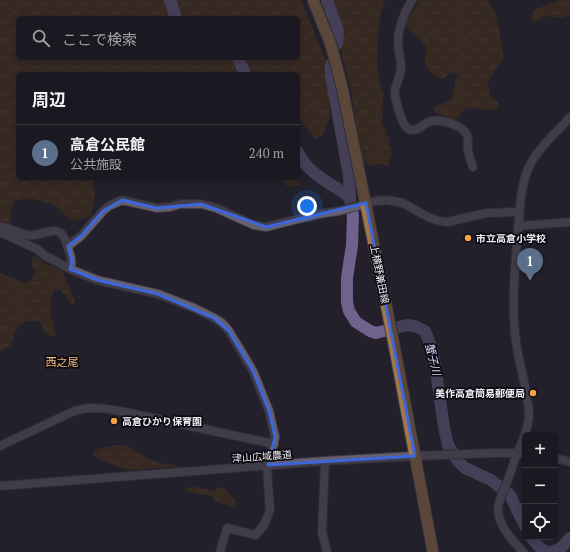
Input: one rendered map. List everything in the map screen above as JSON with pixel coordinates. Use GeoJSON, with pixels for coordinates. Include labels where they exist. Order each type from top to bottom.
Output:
{"type":"FeatureCollection","features":[{"type":"Feature","properties":{"kind":"main road","name":"上横野兼田線"},"geometry":{"type":"LineString","coordinates":[[313,0],[331,45],[338,68],[361,205],[391,329],[433,552]]}},
{"type":"Feature","properties":{"kind":"street"},"geometry":{"type":"LineString","coordinates":[[412,0],[398,34],[401,74],[394,92],[404,126],[410,130],[417,130],[429,122],[434,121],[445,122],[456,126],[467,135],[468,149],[473,167]]}},
{"type":"Feature","properties":{"kind":"street"},"geometry":{"type":"LineString","coordinates":[[522,552],[505,531],[500,520],[498,508],[502,494],[521,453],[529,417],[528,405],[519,363],[513,313],[514,273],[518,226],[524,184],[531,164],[537,154],[570,117]]}},
{"type":"Feature","properties":{"kind":"street"},"geometry":{"type":"LineString","coordinates":[[68,246],[81,236],[103,211],[109,206],[122,200],[156,208],[170,207],[181,204],[201,204],[216,208],[254,225],[266,227],[318,214],[387,200],[403,203],[439,221],[447,222],[487,212],[520,212]]}},
{"type":"Feature","properties":{"kind":"street"},"geometry":{"type":"LineString","coordinates":[[518,226],[570,222]]}},
{"type":"Feature","properties":{"kind":"street"},"geometry":{"type":"LineString","coordinates":[[0,227],[6,227],[21,233],[34,235],[56,231],[60,232],[64,235],[68,246],[72,261],[70,269]]}},
{"type":"Feature","properties":{"kind":"street"},"geometry":{"type":"LineString","coordinates":[[0,232],[37,249],[44,255],[70,269],[97,280],[158,294],[194,308],[222,323],[229,331],[253,371],[269,411],[275,437],[268,465],[270,510],[264,525],[256,535],[227,528],[220,552]]}},
{"type":"Feature","properties":{"kind":"street"},"geometry":{"type":"LineString","coordinates":[[0,446],[72,412],[81,409],[96,408],[133,414],[274,444]]}},
{"type":"Feature","properties":{"kind":"street","name":"津山広域農道"},"geometry":{"type":"LineString","coordinates":[[0,486],[325,461],[415,456],[521,453]]}},
{"type":"Feature","properties":{"kind":"street"},"geometry":{"type":"LineString","coordinates":[[558,459],[570,462]]}},
{"type":"Feature","properties":{"kind":"street"},"geometry":{"type":"LineString","coordinates":[[325,461],[322,532],[327,552]]}},
{"type":"Feature","properties":{"kind":"highlighted area"},"geometry":{"type":"Polygon","coordinates":[[[122,200],[157,208],[201,204],[266,227],[366,203],[415,456],[268,465],[275,437],[269,411],[253,371],[229,331],[214,318],[158,294],[97,280],[70,269],[72,261],[68,246],[81,236],[103,211],[122,200]]]}},
{"type":"Feature","properties":{"kind":"green space"},"geometry":{"type":"Polygon","coordinates":[[[0,0],[301,0],[326,61],[330,117],[322,136],[315,139],[300,120],[300,72],[16,72],[16,180],[93,180],[95,195],[91,216],[72,221],[54,205],[34,199],[15,200],[10,210],[11,219],[9,224],[0,224],[0,0]]]}},
{"type":"Feature","properties":{"kind":"green space"},"geometry":{"type":"Polygon","coordinates":[[[332,0],[386,0],[383,4],[378,31],[377,65],[383,96],[382,122],[392,153],[388,166],[379,164],[370,166],[364,160],[359,149],[351,89],[342,57],[338,16],[332,0]]]}},
{"type":"Feature","properties":{"kind":"green space"},"geometry":{"type":"Polygon","coordinates":[[[419,0],[488,0],[496,15],[503,49],[503,59],[488,81],[490,95],[500,105],[496,110],[466,108],[455,120],[435,113],[433,108],[451,100],[457,75],[450,72],[445,78],[438,78],[426,67],[425,46],[407,27],[406,24],[419,0]]]}},
{"type":"Feature","properties":{"kind":"green space"},"geometry":{"type":"Polygon","coordinates":[[[561,0],[570,0],[570,15],[561,18],[544,16],[535,22],[530,18],[535,9],[561,0]]]}},
{"type":"Feature","properties":{"kind":"green space"},"geometry":{"type":"Polygon","coordinates":[[[282,180],[298,180],[299,185],[289,187],[282,180]]]}},
{"type":"Feature","properties":{"kind":"green space"},"geometry":{"type":"Polygon","coordinates":[[[33,257],[62,271],[75,301],[73,305],[69,302],[61,290],[54,290],[51,307],[56,335],[51,337],[43,330],[40,321],[23,323],[17,329],[11,345],[0,352],[0,273],[26,283],[32,280],[35,272],[32,265],[33,257]]]}},
{"type":"Feature","properties":{"kind":"green space"},"geometry":{"type":"Polygon","coordinates":[[[116,445],[128,446],[149,459],[160,463],[175,465],[177,467],[128,470],[93,456],[93,452],[96,449],[116,445]]]}},
{"type":"Feature","properties":{"kind":"green space"},"geometry":{"type":"Polygon","coordinates":[[[193,486],[211,491],[220,487],[225,489],[236,501],[236,506],[233,507],[217,502],[211,496],[205,494],[200,495],[185,489],[193,486]]]}},
{"type":"Feature","properties":{"kind":"waterway","name":"蟹子川"},"geometry":{"type":"LineString","coordinates":[[170,0],[175,16]]}},
{"type":"Feature","properties":{"kind":"waterway"},"geometry":{"type":"LineString","coordinates":[[327,0],[338,31],[337,44]]}},
{"type":"Feature","properties":{"kind":"waterway","name":"蟹子川"},"geometry":{"type":"LineString","coordinates":[[239,60],[244,72]]}},
{"type":"Feature","properties":{"kind":"waterway"},"geometry":{"type":"LineString","coordinates":[[331,64],[331,76],[349,176],[350,199]]}},
{"type":"Feature","properties":{"kind":"waterway","name":"蟹子川"},"geometry":{"type":"LineString","coordinates":[[300,156],[313,171],[347,195],[350,199],[353,216],[352,245],[347,278],[347,302],[349,311],[356,322],[376,333],[407,325],[415,326],[425,331],[434,358],[448,445],[458,461],[465,468],[491,480],[510,495],[522,520]]}},
{"type":"Feature","properties":{"kind":"waterway","name":"蟹子川"},"geometry":{"type":"LineString","coordinates":[[551,552],[561,548],[570,538]]}},
{"type":"Feature","properties":{"kind":"waterway","name":"蟹子川"},"geometry":{"type":"LineString","coordinates":[[534,540],[541,549],[549,552]]}},
{"type":"Feature","properties":{"kind":"place","name":"市立高倉小学校"},"geometry":{"type":"Point","coordinates":[468,238]}},
{"type":"Feature","properties":{"kind":"place","name":"高倉公民館"},"geometry":{"type":"Point","coordinates":[530,281]}},
{"type":"Feature","properties":{"kind":"place","name":"美作高倉簡易郵便局"},"geometry":{"type":"Point","coordinates":[533,393]}},
{"type":"Feature","properties":{"kind":"place","name":"高倉ひかり保育園"},"geometry":{"type":"Point","coordinates":[114,421]}},
{"type":"Feature","properties":{"kind":"district","name":"西之尾"},"geometry":{"type":"Point","coordinates":[62,362]}}]}
